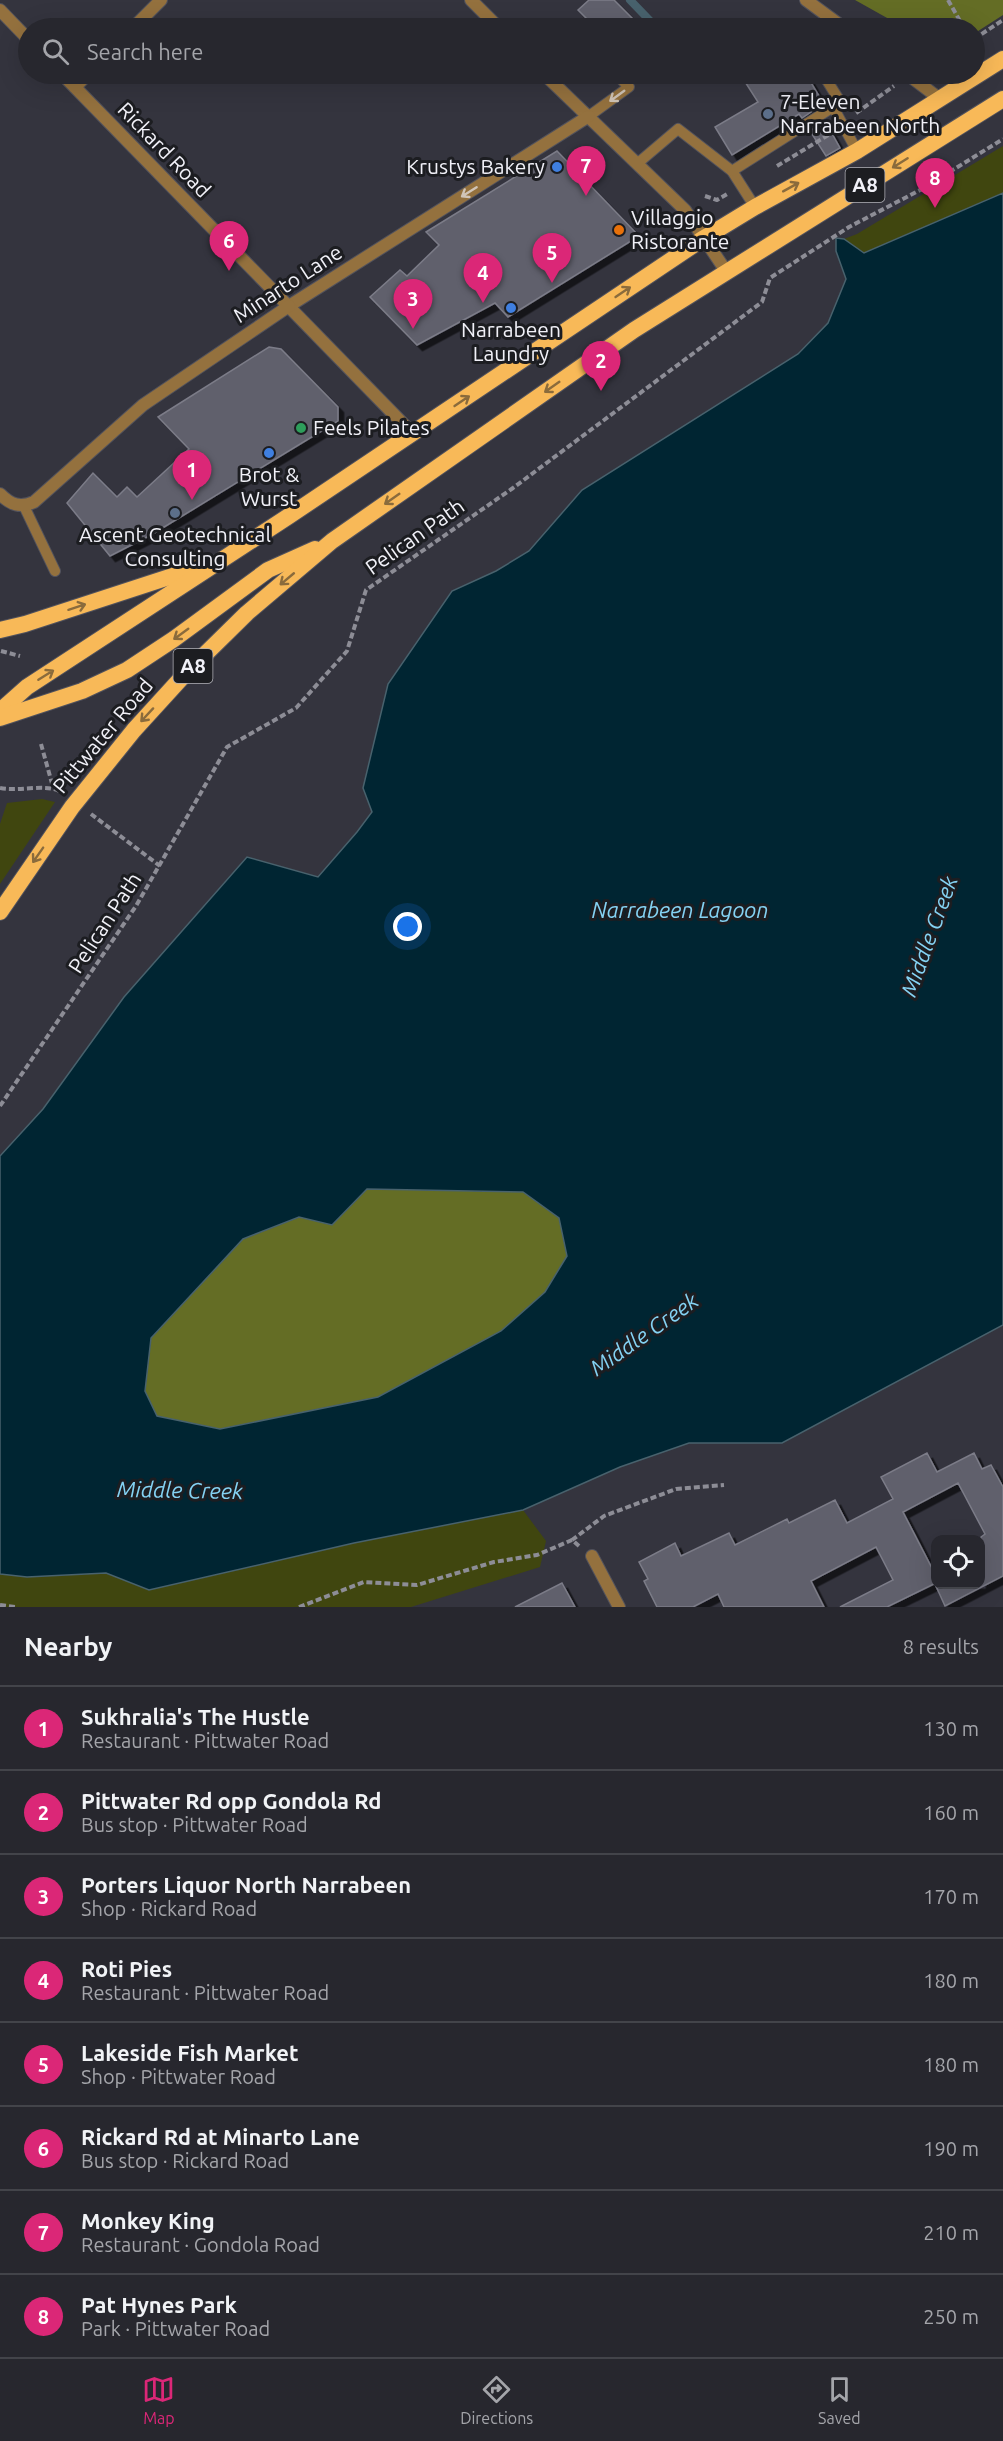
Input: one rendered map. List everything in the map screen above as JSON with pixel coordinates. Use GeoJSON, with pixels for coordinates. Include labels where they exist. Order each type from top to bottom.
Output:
{"type":"FeatureCollection","features":[{"type":"Feature","properties":{"kind":"highway","name":"A8"},"geometry":{"type":"LineString","coordinates":[[985,70],[1003,59]]}},
{"type":"Feature","properties":{"kind":"highway","name":"A8"},"geometry":{"type":"LineString","coordinates":[[0,711],[27,687],[413,434],[704,238],[856,151],[964,84]]}},
{"type":"Feature","properties":{"kind":"highway","name":"Pittwater Road"},"geometry":{"type":"LineString","coordinates":[[0,912],[72,807],[134,730],[186,673],[247,613],[332,542],[634,330],[1003,99]]}},
{"type":"Feature","properties":{"kind":"highway"},"geometry":{"type":"LineString","coordinates":[[0,718],[82,691],[127,670],[174,639],[268,570],[332,542]]}},
{"type":"Feature","properties":{"kind":"highway"},"geometry":{"type":"LineString","coordinates":[[0,630],[218,562]]}},
{"type":"Feature","properties":{"kind":"street"},"geometry":{"type":"LineString","coordinates":[[143,18],[161,0]]}},
{"type":"Feature","properties":{"kind":"street"},"geometry":{"type":"LineString","coordinates":[[471,0],[488,18]]}},
{"type":"Feature","properties":{"kind":"street"},"geometry":{"type":"LineString","coordinates":[[806,0],[830,18]]}},
{"type":"Feature","properties":{"kind":"street"},"geometry":{"type":"LineString","coordinates":[[0,10],[18,29]]}},
{"type":"Feature","properties":{"kind":"street","name":"Rickard Road"},"geometry":{"type":"LineString","coordinates":[[72,84],[413,434]]}},
{"type":"Feature","properties":{"kind":"street"},"geometry":{"type":"LineString","coordinates":[[75,87],[78,84]]}},
{"type":"Feature","properties":{"kind":"street"},"geometry":{"type":"LineString","coordinates":[[555,84],[685,210],[726,271]]}},
{"type":"Feature","properties":{"kind":"street"},"geometry":{"type":"LineString","coordinates":[[920,84],[940,99]]}},
{"type":"Feature","properties":{"kind":"street","name":"Minarto Lane"},"geometry":{"type":"LineString","coordinates":[[24,506],[34,502],[142,405],[289,306],[589,116]]}},
{"type":"Feature","properties":{"kind":"street"},"geometry":{"type":"LineString","coordinates":[[0,494],[16,506],[24,506]]}},
{"type":"Feature","properties":{"kind":"street"},"geometry":{"type":"LineString","coordinates":[[592,1556],[619,1607]]}},
{"type":"Feature","properties":{"kind":"lane"},"geometry":{"type":"LineString","coordinates":[[589,116],[629,87],[626,84]]}},
{"type":"Feature","properties":{"kind":"lane"},"geometry":{"type":"LineString","coordinates":[[732,171],[841,103],[829,84]]}},
{"type":"Feature","properties":{"kind":"lane"},"geometry":{"type":"LineString","coordinates":[[834,107],[856,151]]}},
{"type":"Feature","properties":{"kind":"lane"},"geometry":{"type":"LineString","coordinates":[[638,163],[678,129],[732,171],[755,207]]}},
{"type":"Feature","properties":{"kind":"lane"},"geometry":{"type":"LineString","coordinates":[[24,506],[55,571]]}},
{"type":"Feature","properties":{"kind":"path"},"geometry":{"type":"LineString","coordinates":[[948,0],[958,18]]}},
{"type":"Feature","properties":{"kind":"path"},"geometry":{"type":"LineString","coordinates":[[985,32],[1003,20]]}},
{"type":"Feature","properties":{"kind":"path","name":"Pelican Path"},"geometry":{"type":"LineString","coordinates":[[0,1106],[136,906],[227,747],[296,708],[347,651],[366,590],[513,488],[762,302],[770,279],[849,227],[922,189],[1003,140]]}},
{"type":"Feature","properties":{"kind":"path"},"geometry":{"type":"LineString","coordinates":[[0,651],[20,656]]}},
{"type":"Feature","properties":{"kind":"path"},"geometry":{"type":"LineString","coordinates":[[40,744],[53,787]]}},
{"type":"Feature","properties":{"kind":"path"},"geometry":{"type":"LineString","coordinates":[[0,788],[13,791]]}},
{"type":"Feature","properties":{"kind":"path"},"geometry":{"type":"LineString","coordinates":[[299,1607],[364,1582],[417,1585],[494,1563],[537,1555],[572,1540],[604,1516],[676,1489],[724,1485]]}},
{"type":"Feature","properties":{"kind":"path"},"geometry":{"type":"LineString","coordinates":[[572,1540],[592,1556]]}},
{"type":"Feature","properties":{"kind":"path"},"geometry":{"type":"LineString","coordinates":[[0,1605],[15,1607]]}},
{"type":"Feature","properties":{"kind":"green space"},"geometry":{"type":"Polygon","coordinates":[[[855,0],[1003,0],[1003,15],[985,27],[985,18],[887,18],[855,0]]]}},
{"type":"Feature","properties":{"kind":"green space"},"geometry":{"type":"Polygon","coordinates":[[[1003,146],[1003,193],[864,253],[844,239],[857,234],[1003,146]]]}},
{"type":"Feature","properties":{"kind":"green space"},"geometry":{"type":"Polygon","coordinates":[[[42,799],[55,802],[0,884],[0,824],[7,803],[42,799]]]}},
{"type":"Feature","properties":{"kind":"green space"},"geometry":{"type":"Polygon","coordinates":[[[367,1189],[523,1192],[559,1218],[567,1256],[545,1292],[501,1331],[378,1397],[220,1429],[157,1416],[145,1391],[151,1338],[243,1239],[300,1217],[332,1225],[367,1189]]]}},
{"type":"Feature","properties":{"kind":"green space"},"geometry":{"type":"Polygon","coordinates":[[[523,1510],[546,1541],[540,1567],[411,1607],[0,1607],[0,1574],[27,1577],[106,1573],[149,1590],[354,1543],[523,1510]]]}},
{"type":"Feature","properties":{"kind":"water","name":"Narrabeen Lagoon"},"geometry":{"type":"Polygon","coordinates":[[[1003,193],[1003,1325],[782,1443],[689,1443],[620,1467],[523,1510],[354,1543],[149,1590],[106,1573],[27,1577],[0,1574],[0,1156],[43,1109],[124,997],[247,857],[318,877],[357,832],[372,812],[363,788],[388,684],[452,591],[496,571],[529,551],[582,490],[798,354],[828,323],[846,279],[836,251],[836,238],[844,239],[864,253],[1003,193]],[[367,1189],[332,1225],[299,1217],[243,1239],[151,1338],[145,1391],[157,1416],[220,1429],[378,1397],[501,1331],[545,1292],[567,1256],[559,1218],[523,1192],[367,1189]]]}},
{"type":"Feature","properties":{"kind":"building"},"geometry":{"type":"Polygon","coordinates":[[[589,0],[614,0],[632,18],[586,18],[578,10],[589,0]]]}},
{"type":"Feature","properties":{"kind":"building","name":"7-Eleven Narrabeen North"},"geometry":{"type":"Polygon","coordinates":[[[746,84],[812,84],[822,101],[815,105],[817,108],[802,118],[799,114],[732,155],[715,127],[758,102],[746,84]]]}},
{"type":"Feature","properties":{"kind":"building"},"geometry":{"type":"Polygon","coordinates":[[[825,121],[840,148],[826,156],[810,131],[825,121]]]}},
{"type":"Feature","properties":{"kind":"building"},"geometry":{"type":"Polygon","coordinates":[[[557,151],[639,236],[508,317],[495,303],[417,345],[370,297],[400,270],[407,276],[439,245],[426,232],[557,151]]]}},
{"type":"Feature","properties":{"kind":"building"},"geometry":{"type":"Polygon","coordinates":[[[269,347],[281,349],[338,407],[338,421],[151,535],[110,556],[67,503],[93,473],[117,497],[127,487],[137,497],[189,449],[158,417],[269,347]]]}},
{"type":"Feature","properties":{"kind":"building"},"geometry":{"type":"Polygon","coordinates":[[[927,1453],[937,1472],[974,1453],[982,1469],[991,1465],[1003,1487],[1003,1576],[985,1585],[985,1534],[958,1483],[903,1512],[931,1566],[931,1585],[887,1607],[840,1607],[893,1580],[876,1547],[811,1581],[824,1607],[724,1607],[718,1594],[693,1607],[657,1607],[644,1581],[648,1579],[639,1562],[675,1543],[681,1556],[729,1533],[735,1545],[787,1519],[789,1523],[835,1500],[847,1523],[893,1499],[881,1477],[927,1453]]]}},
{"type":"Feature","properties":{"kind":"building"},"geometry":{"type":"Polygon","coordinates":[[[562,1583],[575,1607],[515,1607],[562,1583]]]}},
{"type":"Feature","properties":{"kind":"building"},"geometry":{"type":"Polygon","coordinates":[[[937,1589],[978,1589],[945,1606],[937,1589]]]}},
{"type":"Feature","properties":{"kind":"waterway"},"geometry":{"type":"LineString","coordinates":[[630,0],[647,18]]}},
{"type":"Feature","properties":{"kind":"place","name":"7-Eleven Narrabeen North"},"geometry":{"type":"Point","coordinates":[768,114]}},
{"type":"Feature","properties":{"kind":"place","name":"Krustys Bakery"},"geometry":{"type":"Point","coordinates":[557,167]}},
{"type":"Feature","properties":{"kind":"place","name":"Monkey King"},"geometry":{"type":"Point","coordinates":[586,196]}},
{"type":"Feature","properties":{"kind":"place","name":"Pat Hynes Park"},"geometry":{"type":"Point","coordinates":[935,208]}},
{"type":"Feature","properties":{"kind":"place","name":"Villaggio Ristorante"},"geometry":{"type":"Point","coordinates":[619,230]}},
{"type":"Feature","properties":{"kind":"place","name":"Rickard Rd at Minarto Lane"},"geometry":{"type":"Point","coordinates":[229,271]}},
{"type":"Feature","properties":{"kind":"place","name":"Lakeside Fish Market"},"geometry":{"type":"Point","coordinates":[552,283]}},
{"type":"Feature","properties":{"kind":"place","name":"Roti Pies"},"geometry":{"type":"Point","coordinates":[483,303]}},
{"type":"Feature","properties":{"kind":"place","name":"Narrabeen Laundry"},"geometry":{"type":"Point","coordinates":[511,308]}},
{"type":"Feature","properties":{"kind":"place","name":"Porters Liquor North Narrabeen"},"geometry":{"type":"Point","coordinates":[413,329]}},
{"type":"Feature","properties":{"kind":"place","name":"Pittwater Rd opp Gondola Rd"},"geometry":{"type":"Point","coordinates":[601,391]}},
{"type":"Feature","properties":{"kind":"place","name":"Feels Pilates"},"geometry":{"type":"Point","coordinates":[301,428]}},
{"type":"Feature","properties":{"kind":"place","name":"Brot & Wurst"},"geometry":{"type":"Point","coordinates":[269,453]}},
{"type":"Feature","properties":{"kind":"place","name":"Sukhralia's The Hustle"},"geometry":{"type":"Point","coordinates":[192,500]}},
{"type":"Feature","properties":{"kind":"place","name":"Ascent Geotechnical Consulting"},"geometry":{"type":"Point","coordinates":[175,513]}},
{"type":"Feature","properties":{"kind":"water label","name":"Middle Creek"},"geometry":{"type":"Point","coordinates":[929,936]}},
{"type":"Feature","properties":{"kind":"water label","name":"Middle Creek"},"geometry":{"type":"Point","coordinates":[644,1334]}},
{"type":"Feature","properties":{"kind":"water label","name":"Middle Creek"},"geometry":{"type":"Point","coordinates":[180,1490]}}]}
